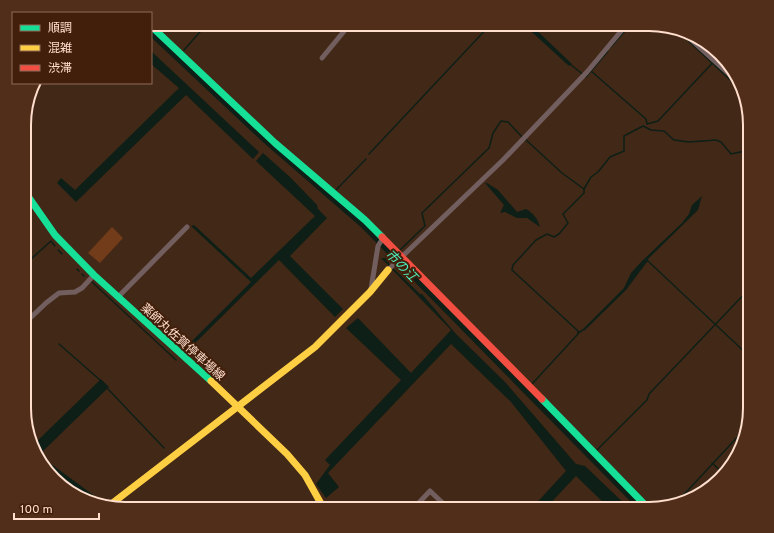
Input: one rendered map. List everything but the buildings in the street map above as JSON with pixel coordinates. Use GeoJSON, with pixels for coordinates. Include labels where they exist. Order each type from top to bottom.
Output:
{"type":"FeatureCollection","features":[{"type":"Feature","properties":{"kind":"street"},"geometry":{"type":"LineString","coordinates":[[156,31],[275,143],[365,220],[642,502]]}},
{"type":"Feature","properties":{"kind":"street"},"geometry":{"type":"LineString","coordinates":[[322,58],[344,31]]}},
{"type":"Feature","properties":{"kind":"street"},"geometry":{"type":"LineString","coordinates":[[115,501],[315,347],[370,292],[392,266],[399,253],[483,181],[587,72],[621,31]]}},
{"type":"Feature","properties":{"kind":"street"},"geometry":{"type":"LineString","coordinates":[[696,44],[726,71]]}},
{"type":"Feature","properties":{"kind":"street","name":"薬師丸佐賀停車場線"},"geometry":{"type":"LineString","coordinates":[[31,201],[55,235],[94,275],[239,407],[287,454],[305,475],[320,502]]}},
{"type":"Feature","properties":{"kind":"street"},"geometry":{"type":"LineString","coordinates":[[118,297],[187,227]]}},
{"type":"Feature","properties":{"kind":"street"},"geometry":{"type":"LineString","coordinates":[[370,292],[378,246],[382,238]]}},
{"type":"Feature","properties":{"kind":"street"},"geometry":{"type":"LineString","coordinates":[[31,318],[59,293],[75,292],[82,288],[94,275]]}},
{"type":"Feature","properties":{"kind":"street"},"geometry":{"type":"LineString","coordinates":[[420,502],[430,491],[442,502]]}},
{"type":"Feature","properties":{"kind":"shaded area"},"geometry":{"type":"Polygon","coordinates":[[[531,31],[537,31],[572,64],[569,66],[531,31]]]}},
{"type":"Feature","properties":{"kind":"shaded area"},"geometry":{"type":"Polygon","coordinates":[[[152,52],[259,152],[253,159],[186,95],[76,202],[57,183],[61,178],[75,190],[179,88],[152,65],[152,52]]]}},
{"type":"Feature","properties":{"kind":"shaded area"},"geometry":{"type":"Polygon","coordinates":[[[263,153],[291,178],[317,205],[318,209],[327,218],[290,256],[343,309],[335,317],[279,260],[185,353],[183,350],[251,282],[191,226],[194,225],[251,278],[315,216],[256,161],[263,153]]]}},
{"type":"Feature","properties":{"kind":"shaded area"},"geometry":{"type":"Polygon","coordinates":[[[485,183],[498,190],[517,212],[526,209],[531,212],[537,219],[540,227],[527,218],[517,218],[505,212],[500,213],[504,205],[485,183]]]}},
{"type":"Feature","properties":{"kind":"shaded area"},"geometry":{"type":"Polygon","coordinates":[[[702,196],[698,210],[648,259],[649,262],[647,262],[626,290],[584,331],[583,329],[624,288],[631,273],[682,223],[689,214],[692,205],[702,196]]]}},
{"type":"Feature","properties":{"kind":"shaded area"},"geometry":{"type":"Polygon","coordinates":[[[112,227],[123,238],[100,263],[88,253],[112,227]]]}},
{"type":"Feature","properties":{"kind":"shaded area"},"geometry":{"type":"Polygon","coordinates":[[[381,258],[385,258],[389,261],[389,264],[420,294],[422,294],[456,334],[505,382],[576,464],[585,466],[623,502],[603,502],[576,476],[552,502],[537,502],[566,471],[511,402],[451,344],[328,473],[339,487],[326,498],[316,484],[330,465],[325,460],[401,380],[346,328],[358,318],[411,373],[451,330],[381,258]]]}},
{"type":"Feature","properties":{"kind":"shaded area"},"geometry":{"type":"Polygon","coordinates":[[[101,379],[109,387],[42,452],[37,441],[101,379]]]}},
{"type":"Feature","properties":{"kind":"shaded area"},"geometry":{"type":"Polygon","coordinates":[[[48,462],[96,497],[68,483],[54,470],[48,462]]]}},
{"type":"Feature","properties":{"kind":"waterway"},"geometry":{"type":"LineString","coordinates":[[184,50],[201,31]]}},
{"type":"Feature","properties":{"kind":"waterway"},"geometry":{"type":"LineString","coordinates":[[369,154],[484,31]]}},
{"type":"Feature","properties":{"kind":"waterway"},"geometry":{"type":"LineString","coordinates":[[610,48],[625,31]]}},
{"type":"Feature","properties":{"kind":"waterway","name":"市の江"},"geometry":{"type":"LineString","coordinates":[[152,34],[265,140],[363,225],[635,502]]}},
{"type":"Feature","properties":{"kind":"waterway"},"geometry":{"type":"LineString","coordinates":[[686,38],[731,81]]}},
{"type":"Feature","properties":{"kind":"waterway"},"geometry":{"type":"LineString","coordinates":[[591,71],[608,51]]}},
{"type":"Feature","properties":{"kind":"waterway"},"geometry":{"type":"LineString","coordinates":[[570,64],[586,77],[591,71],[646,119],[647,124],[658,121],[716,60]]}},
{"type":"Feature","properties":{"kind":"waterway"},"geometry":{"type":"LineString","coordinates":[[399,251],[425,226],[422,213],[489,148],[493,133],[501,121],[508,122],[522,137]]}},
{"type":"Feature","properties":{"kind":"waterway"},"geometry":{"type":"LineString","coordinates":[[525,139],[562,173],[584,189],[591,177],[598,172],[610,157],[624,151],[624,136],[643,126],[651,130],[664,131],[674,140],[689,142],[716,140],[721,142],[731,154],[743,151]]}},
{"type":"Feature","properties":{"kind":"waterway"},"geometry":{"type":"LineString","coordinates":[[336,190],[366,159]]}},
{"type":"Feature","properties":{"kind":"waterway"},"geometry":{"type":"LineString","coordinates":[[532,384],[578,334],[578,331],[512,270],[513,265],[536,240],[547,234],[554,237],[559,234],[568,223],[563,214],[584,193],[584,189]]}},
{"type":"Feature","properties":{"kind":"waterway"},"geometry":{"type":"LineString","coordinates":[[31,259],[51,241],[55,246]]}},
{"type":"Feature","properties":{"kind":"waterway"},"geometry":{"type":"LineString","coordinates":[[58,250],[62,254]]}},
{"type":"Feature","properties":{"kind":"waterway"},"geometry":{"type":"LineString","coordinates":[[649,262],[743,350]]}},
{"type":"Feature","properties":{"kind":"waterway"},"geometry":{"type":"LineString","coordinates":[[92,282],[176,360]]}},
{"type":"Feature","properties":{"kind":"waterway"},"geometry":{"type":"LineString","coordinates":[[597,450],[647,400],[649,394],[743,295]]}},
{"type":"Feature","properties":{"kind":"waterway"},"geometry":{"type":"LineString","coordinates":[[578,333],[583,330]]}},
{"type":"Feature","properties":{"kind":"waterway"},"geometry":{"type":"LineString","coordinates":[[59,344],[100,380]]}},
{"type":"Feature","properties":{"kind":"waterway"},"geometry":{"type":"LineString","coordinates":[[108,389],[164,448]]}},
{"type":"Feature","properties":{"kind":"waterway"},"geometry":{"type":"LineString","coordinates":[[684,495],[739,436]]}},
{"type":"Feature","properties":{"kind":"waterway"},"geometry":{"type":"LineString","coordinates":[[712,463],[719,470]]}},
{"type":"Feature","properties":{"kind":"traffic: fast"},"geometry":{"type":"LineString","coordinates":[[156,31],[275,143],[365,220],[382,237]]}},
{"type":"Feature","properties":{"kind":"traffic: fast"},"geometry":{"type":"LineString","coordinates":[[31,201],[55,235],[94,275],[211,381]]}},
{"type":"Feature","properties":{"kind":"traffic: fast"},"geometry":{"type":"LineString","coordinates":[[542,399],[642,502]]}},
{"type":"Feature","properties":{"kind":"traffic: slow"},"geometry":{"type":"LineString","coordinates":[[115,501],[315,347],[370,292],[388,270]]}},
{"type":"Feature","properties":{"kind":"traffic: slow"},"geometry":{"type":"LineString","coordinates":[[211,381],[287,454],[305,475],[320,502]]}},
{"type":"Feature","properties":{"kind":"traffic: jam"},"geometry":{"type":"LineString","coordinates":[[382,237],[542,399]]}}]}
